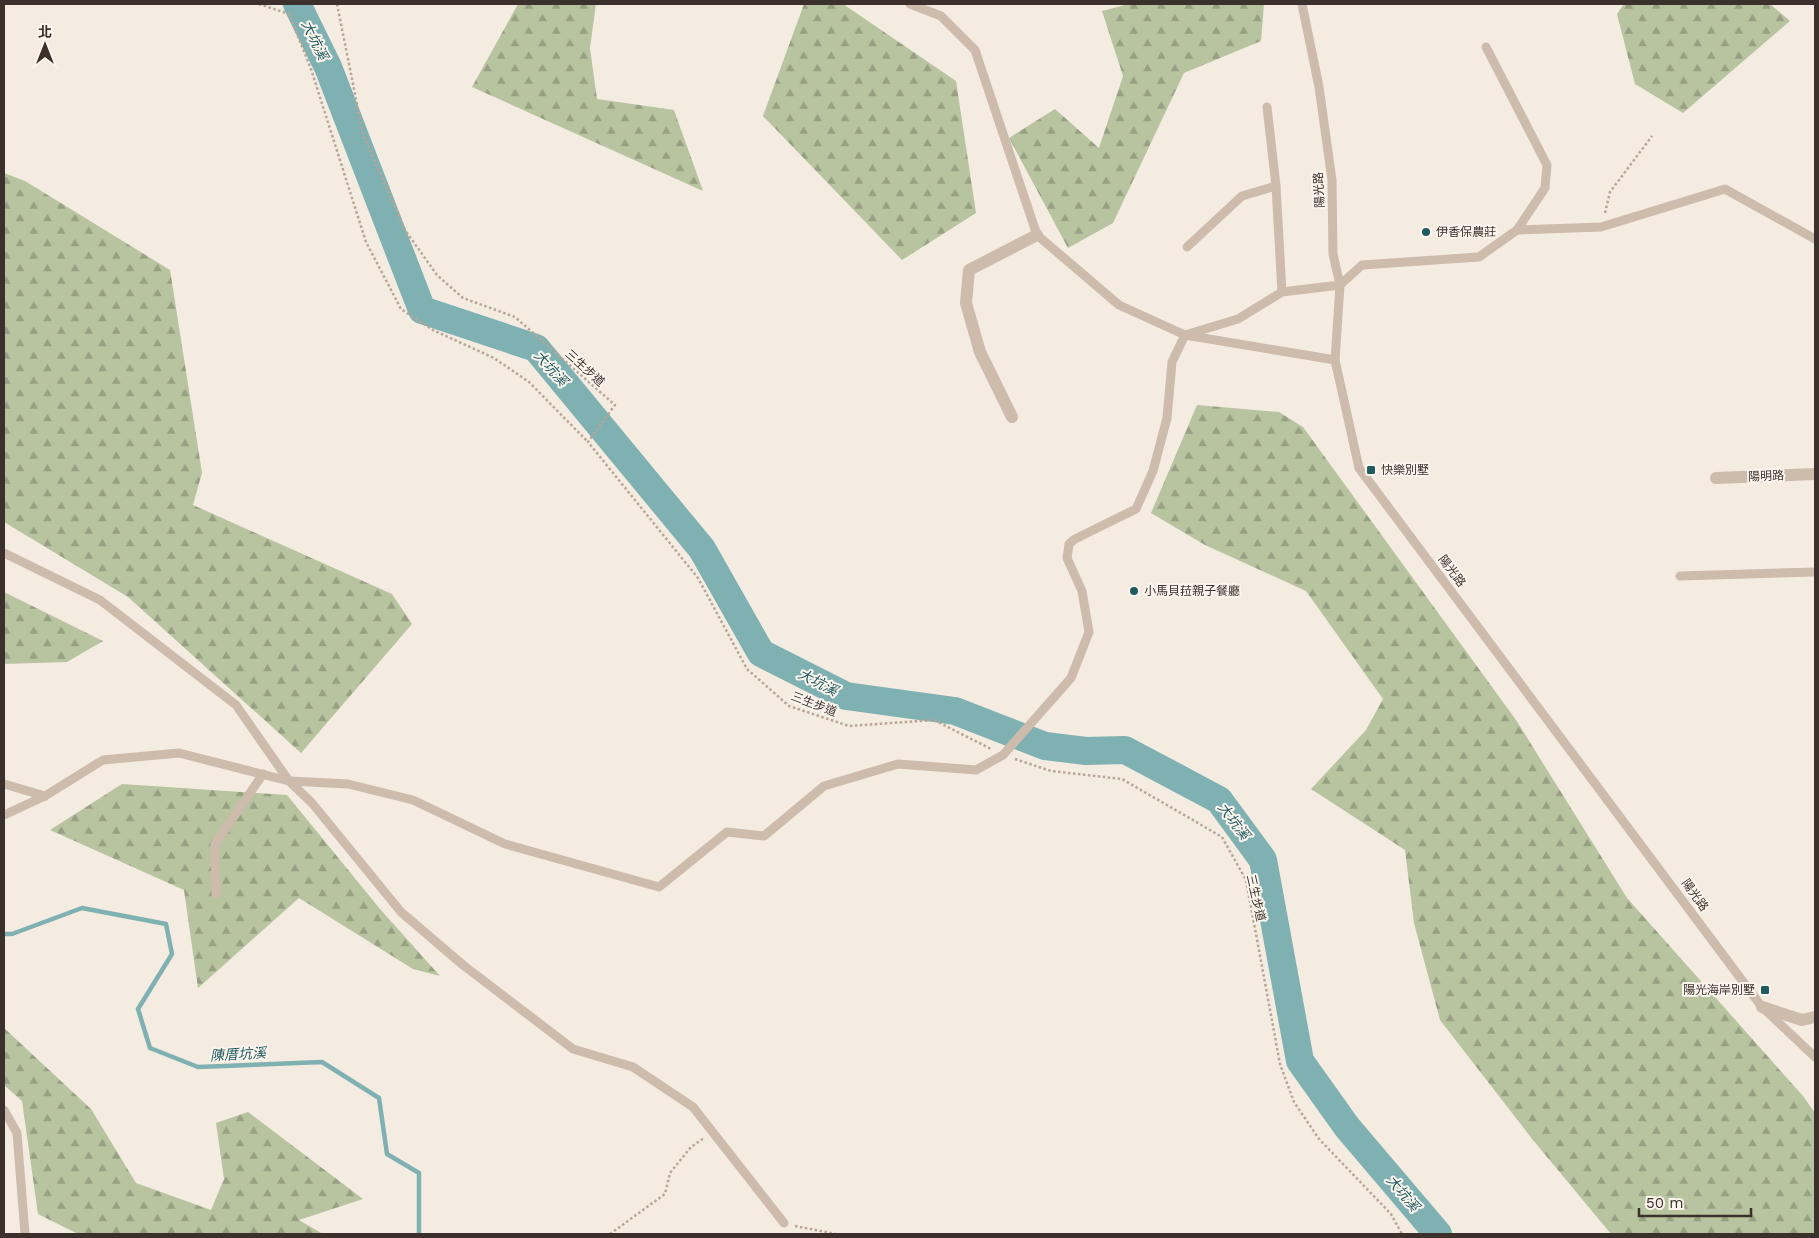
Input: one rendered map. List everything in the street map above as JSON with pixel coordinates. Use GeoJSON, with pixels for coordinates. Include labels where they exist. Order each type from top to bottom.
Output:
{"type":"FeatureCollection","features":[{"type":"Feature","properties":{"kind":"street"},"geometry":{"type":"LineString","coordinates":[[1012,417],[980,352],[966,303],[969,270],[1037,235]]}},
{"type":"Feature","properties":{"kind":"street","name":"陽明路"},"geometry":{"type":"LineString","coordinates":[[1716,478],[1815,474]]}},
{"type":"Feature","properties":{"kind":"street"},"geometry":{"type":"LineString","coordinates":[[1762,1007],[1802,1020],[1815,1017]]}},
{"type":"Feature","properties":{"kind":"lane"},"geometry":{"type":"LineString","coordinates":[[910,4],[941,16],[975,50],[1037,235],[1119,305],[1185,335],[1335,360]]}},
{"type":"Feature","properties":{"kind":"lane","name":"陽光路"},"geometry":{"type":"LineString","coordinates":[[1302,4],[1319,87],[1332,180],[1333,254],[1340,285],[1335,360],[1360,468],[1762,1007],[1815,1057]]}},
{"type":"Feature","properties":{"kind":"lane"},"geometry":{"type":"LineString","coordinates":[[4,815],[46,796],[103,760],[179,753],[289,781],[348,784],[413,800],[505,844],[659,887],[727,832],[764,836],[824,786],[898,764],[976,770],[1003,755],[1071,678],[1088,632],[1082,591],[1067,558],[1069,544],[1074,539],[1136,509],[1153,471],[1167,418],[1172,362],[1185,335],[1238,320],[1282,292],[1340,285],[1362,265],[1479,257],[1517,230],[1545,188],[1547,164],[1486,47]]}},
{"type":"Feature","properties":{"kind":"lane"},"geometry":{"type":"LineString","coordinates":[[1267,107],[1276,186],[1282,292]]}},
{"type":"Feature","properties":{"kind":"lane"},"geometry":{"type":"LineString","coordinates":[[1187,247],[1242,196],[1276,186]]}},
{"type":"Feature","properties":{"kind":"lane"},"geometry":{"type":"LineString","coordinates":[[1517,230],[1601,227],[1725,189],[1815,239]]}},
{"type":"Feature","properties":{"kind":"lane"},"geometry":{"type":"LineString","coordinates":[[4,553],[100,600],[236,705],[289,781],[312,803],[400,912],[456,959],[573,1049],[633,1067],[693,1107],[784,1223]]}},
{"type":"Feature","properties":{"kind":"lane"},"geometry":{"type":"LineString","coordinates":[[1680,576],[1815,572]]}},
{"type":"Feature","properties":{"kind":"lane"},"geometry":{"type":"LineString","coordinates":[[216,894],[215,844],[263,774]]}},
{"type":"Feature","properties":{"kind":"lane"},"geometry":{"type":"LineString","coordinates":[[4,784],[46,796]]}},
{"type":"Feature","properties":{"kind":"lane"},"geometry":{"type":"LineString","coordinates":[[4,1110],[17,1133],[24,1234]]}},
{"type":"Feature","properties":{"kind":"path"},"geometry":{"type":"LineString","coordinates":[[259,4],[289,14],[311,68],[366,242],[400,309],[433,330],[494,358],[528,382],[588,442]]}},
{"type":"Feature","properties":{"kind":"path","name":"三生步道"},"geometry":{"type":"LineString","coordinates":[[337,4],[363,134],[405,230],[437,275],[463,298],[515,317],[615,405],[588,442],[698,578],[747,670],[789,706],[850,726],[934,720],[1003,755],[1051,771],[1122,779],[1222,837],[1246,880],[1280,1064],[1294,1102],[1320,1139],[1391,1214],[1402,1234]]}},
{"type":"Feature","properties":{"kind":"path"},"geometry":{"type":"LineString","coordinates":[[1601,227],[1610,192],[1652,136]]}},
{"type":"Feature","properties":{"kind":"path"},"geometry":{"type":"LineString","coordinates":[[610,1234],[665,1194],[670,1173],[691,1147],[713,1132]]}},
{"type":"Feature","properties":{"kind":"path"},"geometry":{"type":"LineString","coordinates":[[784,1223],[836,1234]]}},
{"type":"Feature","properties":{"kind":"green space"},"geometry":{"type":"Polygon","coordinates":[[[518,4],[596,4],[590,48],[597,99],[674,110],[703,191],[472,87],[518,4]]]}},
{"type":"Feature","properties":{"kind":"green space"},"geometry":{"type":"Polygon","coordinates":[[[804,4],[843,4],[956,81],[976,213],[902,260],[763,116],[804,4]]]}},
{"type":"Feature","properties":{"kind":"green space"},"geometry":{"type":"Polygon","coordinates":[[[1129,4],[1264,4],[1261,41],[1184,73],[1113,223],[1068,248],[1009,138],[1055,109],[1099,148],[1123,76],[1102,11],[1129,4]]]}},
{"type":"Feature","properties":{"kind":"green space"},"geometry":{"type":"Polygon","coordinates":[[[1624,4],[1770,4],[1790,21],[1683,113],[1635,84],[1617,14],[1624,4]]]}},
{"type":"Feature","properties":{"kind":"green space"},"geometry":{"type":"Polygon","coordinates":[[[4,173],[25,181],[170,270],[202,473],[193,505],[392,594],[412,624],[301,753],[128,597],[4,522],[4,173]]]}},
{"type":"Feature","properties":{"kind":"green space"},"geometry":{"type":"Polygon","coordinates":[[[1197,405],[1279,412],[1303,427],[1516,720],[1627,898],[1803,1096],[1815,1113],[1815,1234],[1611,1234],[1533,1140],[1440,1020],[1414,923],[1405,850],[1311,789],[1366,730],[1383,699],[1306,591],[1205,545],[1151,513],[1197,405]]]}},
{"type":"Feature","properties":{"kind":"green space"},"geometry":{"type":"Polygon","coordinates":[[[4,592],[103,641],[67,662],[4,664],[4,592]]]}},
{"type":"Feature","properties":{"kind":"green space"},"geometry":{"type":"Polygon","coordinates":[[[122,784],[287,795],[380,909],[440,976],[413,969],[299,898],[198,988],[184,890],[50,830],[122,784]]]}},
{"type":"Feature","properties":{"kind":"green space"},"geometry":{"type":"Polygon","coordinates":[[[4,1028],[91,1109],[136,1183],[211,1210],[224,1179],[216,1123],[248,1112],[363,1199],[299,1220],[323,1234],[78,1234],[38,1214],[22,1101],[4,1085],[4,1028]]]}},
{"type":"Feature","properties":{"kind":"waterway","name":"大坑溪"},"geometry":{"type":"LineString","coordinates":[[297,4],[328,67],[422,310],[536,348],[702,549],[761,653],[846,696],[955,711],[1045,746],[1086,751],[1125,750],[1219,800],[1263,860],[1300,1061],[1347,1127],[1438,1234]]}},
{"type":"Feature","properties":{"kind":"waterway","name":"陳厝坑溪"},"geometry":{"type":"LineString","coordinates":[[4,934],[12,934],[82,908],[166,924],[172,954],[138,1009],[150,1048],[198,1067],[322,1062],[379,1098],[387,1154],[419,1173],[419,1234]]}},
{"type":"Feature","properties":{"kind":"place","name":"伊香保農莊"},"geometry":{"type":"Point","coordinates":[1426,232]}},
{"type":"Feature","properties":{"kind":"place","name":"快樂別墅"},"geometry":{"type":"Point","coordinates":[1371,470]}},
{"type":"Feature","properties":{"kind":"place","name":"小馬貝菈親子餐廳"},"geometry":{"type":"Point","coordinates":[1134,591]}},
{"type":"Feature","properties":{"kind":"place","name":"陽光海岸別墅"},"geometry":{"type":"Point","coordinates":[1765,990]}}]}
